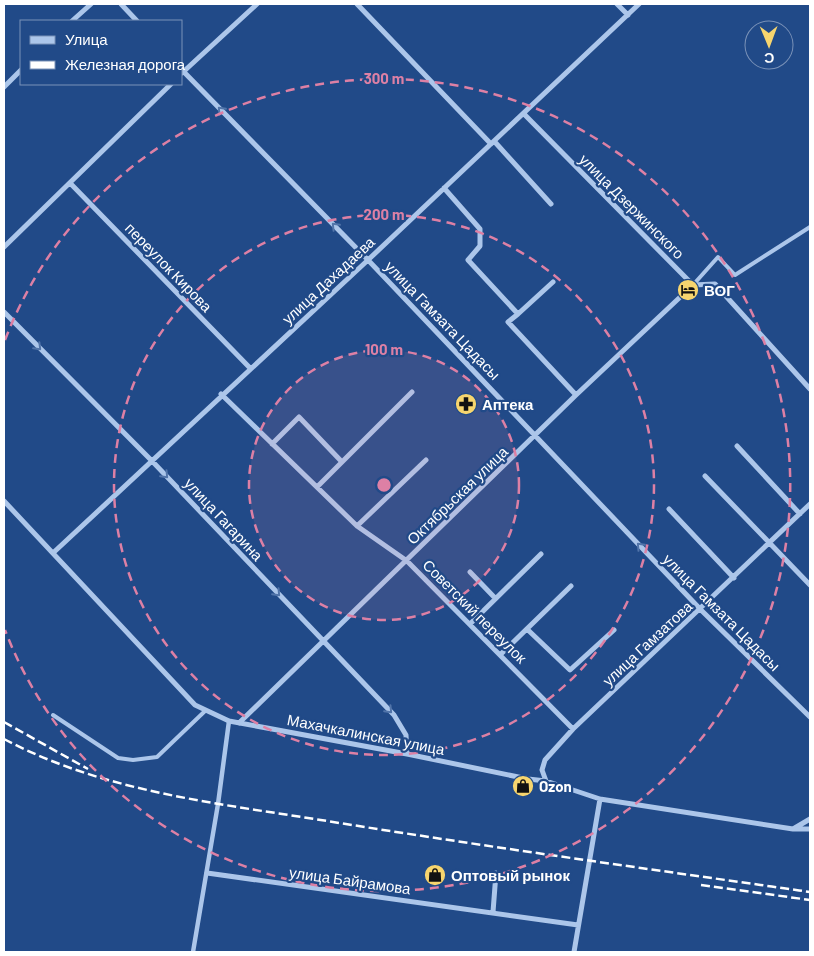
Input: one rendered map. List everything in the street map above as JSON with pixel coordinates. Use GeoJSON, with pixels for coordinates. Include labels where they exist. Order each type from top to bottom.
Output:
{"type":"FeatureCollection","features":[{"type":"Feature","properties":{"kind":"street"},"geometry":{"type":"LineString","coordinates":[[73,20],[91,4]]}},
{"type":"Feature","properties":{"kind":"street"},"geometry":{"type":"LineString","coordinates":[[121,4],[136,20]]}},
{"type":"Feature","properties":{"kind":"street"},"geometry":{"type":"LineString","coordinates":[[182,72],[257,4]]}},
{"type":"Feature","properties":{"kind":"street"},"geometry":{"type":"LineString","coordinates":[[357,4],[551,204]]}},
{"type":"Feature","properties":{"kind":"street"},"geometry":{"type":"LineString","coordinates":[[616,4],[628,15]]}},
{"type":"Feature","properties":{"kind":"street","name":"улица Дахадаева"},"geometry":{"type":"LineString","coordinates":[[53,553],[221,394],[524,114],[639,4]]}},
{"type":"Feature","properties":{"kind":"street"},"geometry":{"type":"LineString","coordinates":[[4,85],[20,71]]}},
{"type":"Feature","properties":{"kind":"street","name":"улица Гамзата Цадасы"},"geometry":{"type":"LineString","coordinates":[[182,72],[368,260],[701,610],[810,717]]}},
{"type":"Feature","properties":{"kind":"street"},"geometry":{"type":"LineString","coordinates":[[4,247],[170,85]]}},
{"type":"Feature","properties":{"kind":"street","name":"улица Дзержинского"},"geometry":{"type":"LineString","coordinates":[[524,114],[693,285]]}},
{"type":"Feature","properties":{"kind":"street","name":"переулок Кирова"},"geometry":{"type":"LineString","coordinates":[[70,182],[250,368]]}},
{"type":"Feature","properties":{"kind":"street"},"geometry":{"type":"LineString","coordinates":[[444,188],[480,228],[480,246],[468,260],[518,314]]}},
{"type":"Feature","properties":{"kind":"street"},"geometry":{"type":"LineString","coordinates":[[553,282],[508,322],[576,395]]}},
{"type":"Feature","properties":{"kind":"street"},"geometry":{"type":"LineString","coordinates":[[693,285],[715,284],[810,388]]}},
{"type":"Feature","properties":{"kind":"street","name":"Октябрьская улица"},"geometry":{"type":"LineString","coordinates":[[239,723],[576,395],[693,285]]}},
{"type":"Feature","properties":{"kind":"street","name":"улица Гагарина"},"geometry":{"type":"LineString","coordinates":[[4,312],[152,461],[400,722],[406,735],[408,754]]}},
{"type":"Feature","properties":{"kind":"street"},"geometry":{"type":"LineString","coordinates":[[317,488],[412,392]]}},
{"type":"Feature","properties":{"kind":"street","name":"Советский переулок"},"geometry":{"type":"LineString","coordinates":[[221,394],[357,526],[406,560],[501,654],[573,729]]}},
{"type":"Feature","properties":{"kind":"street"},"geometry":{"type":"LineString","coordinates":[[272,444],[298,417],[342,462]]}},
{"type":"Feature","properties":{"kind":"street"},"geometry":{"type":"LineString","coordinates":[[737,446],[800,514]]}},
{"type":"Feature","properties":{"kind":"street"},"geometry":{"type":"LineString","coordinates":[[357,526],[426,460]]}},
{"type":"Feature","properties":{"kind":"street"},"geometry":{"type":"LineString","coordinates":[[705,476],[769,545],[810,585]]}},
{"type":"Feature","properties":{"kind":"street","name":"Махачкалинская улица"},"geometry":{"type":"LineString","coordinates":[[4,501],[196,705],[229,721],[546,781],[600,799],[793,829],[810,829]]}},
{"type":"Feature","properties":{"kind":"street","name":"улица Гамзатова"},"geometry":{"type":"LineString","coordinates":[[546,781],[542,770],[545,760],[573,729],[701,610],[810,504]]}},
{"type":"Feature","properties":{"kind":"street"},"geometry":{"type":"LineString","coordinates":[[669,509],[734,578]]}},
{"type":"Feature","properties":{"kind":"street"},"geometry":{"type":"LineString","coordinates":[[470,624],[541,554]]}},
{"type":"Feature","properties":{"kind":"street"},"geometry":{"type":"LineString","coordinates":[[470,572],[495,598]]}},
{"type":"Feature","properties":{"kind":"street"},"geometry":{"type":"LineString","coordinates":[[501,654],[528,630],[571,586]]}},
{"type":"Feature","properties":{"kind":"street"},"geometry":{"type":"LineString","coordinates":[[528,630],[570,670],[614,630]]}},
{"type":"Feature","properties":{"kind":"street"},"geometry":{"type":"LineString","coordinates":[[193,952],[207,874],[229,721]]}},
{"type":"Feature","properties":{"kind":"street"},"geometry":{"type":"LineString","coordinates":[[574,952],[600,799]]}},
{"type":"Feature","properties":{"kind":"street"},"geometry":{"type":"LineString","coordinates":[[793,829],[810,819]]}},
{"type":"Feature","properties":{"kind":"street"},"geometry":{"type":"LineString","coordinates":[[493,912],[496,873]]}},
{"type":"Feature","properties":{"kind":"street","name":"улица Байрамова"},"geometry":{"type":"LineString","coordinates":[[207,874],[578,925]]}},
{"type":"Feature","properties":{"kind":"lane"},"geometry":{"type":"LineString","coordinates":[[693,285],[718,257],[734,275],[810,227]]}},
{"type":"Feature","properties":{"kind":"lane"},"geometry":{"type":"LineString","coordinates":[[53,715],[118,758],[133,760],[157,757],[205,711]]}},
{"type":"Feature","properties":{"kind":"railway"},"geometry":{"type":"LineString","coordinates":[[4,722],[88,769]]}},
{"type":"Feature","properties":{"kind":"railway"},"geometry":{"type":"LineString","coordinates":[[4,739],[42,757],[81,772],[161,793],[202,801],[568,858],[810,892]]}},
{"type":"Feature","properties":{"kind":"railway"},"geometry":{"type":"LineString","coordinates":[[701,885],[810,900]]}},
{"type":"Feature","properties":{"kind":"place","name":"ВОГ"},"geometry":{"type":"Point","coordinates":[688,290]}},
{"type":"Feature","properties":{"kind":"place","name":"Аптека"},"geometry":{"type":"Point","coordinates":[466,404]}},
{"type":"Feature","properties":{"kind":"place","name":"Ozon"},"geometry":{"type":"Point","coordinates":[523,786]}},
{"type":"Feature","properties":{"kind":"place","name":"Оптовый рынок"},"geometry":{"type":"Point","coordinates":[435,875]}}]}
